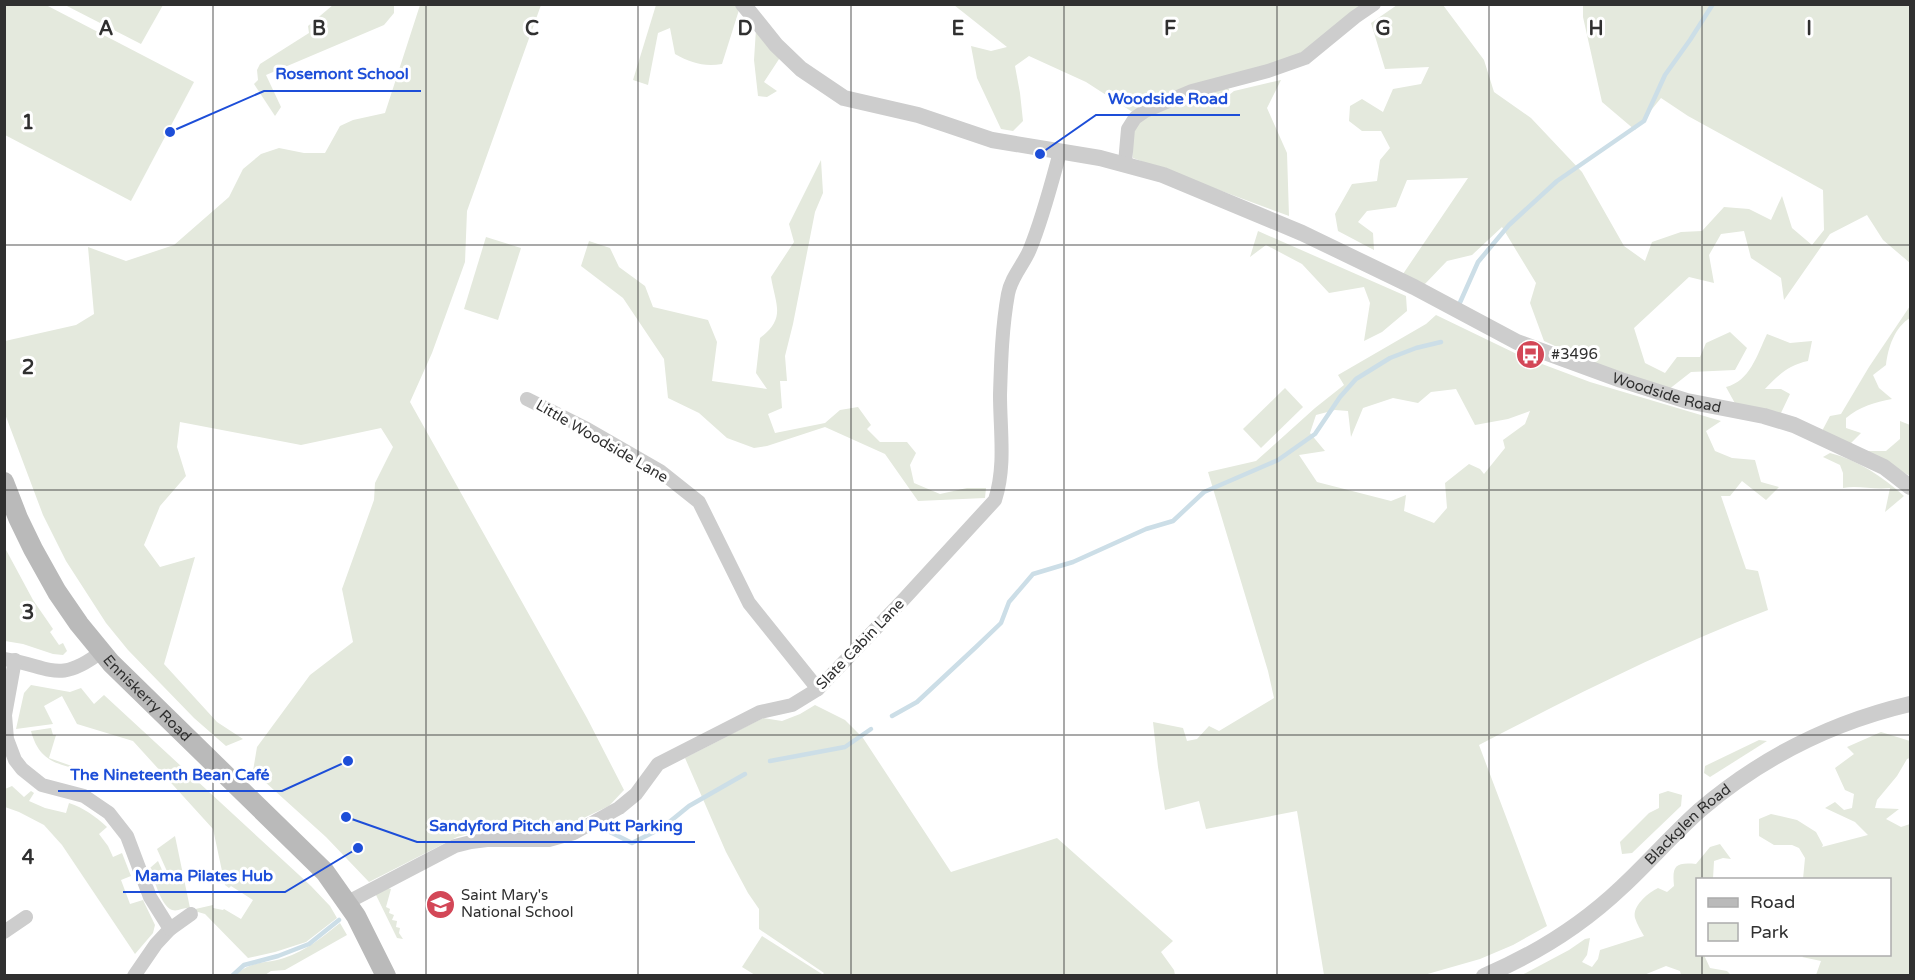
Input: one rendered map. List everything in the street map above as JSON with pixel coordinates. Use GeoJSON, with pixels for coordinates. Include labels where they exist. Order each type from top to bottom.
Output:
{"type":"FeatureCollection","features":[{"type":"Feature","properties":{"kind":"main road","name":"Enniskerry Road"},"geometry":{"type":"LineString","coordinates":[[4,482],[33,549],[62,600],[101,652],[151,704],[310,856],[348,902],[386,975]]}},
{"type":"Feature","properties":{"kind":"street","name":"Woodside Road"},"geometry":{"type":"LineString","coordinates":[[743,4],[776,45],[801,69],[844,98],[918,115],[992,140],[1125,163],[1163,175],[1302,233],[1414,287],[1516,342],[1687,401],[1764,416],[1794,425],[1884,467],[1911,488]]}},
{"type":"Feature","properties":{"kind":"street"},"geometry":{"type":"LineString","coordinates":[[1125,163],[1128,129],[1134,118],[1192,91],[1268,71],[1305,57],[1374,4]]}},
{"type":"Feature","properties":{"kind":"street","name":"Slate Cabin Lane"},"geometry":{"type":"LineString","coordinates":[[348,902],[455,846],[487,840],[549,840],[583,830],[636,795],[658,764],[760,712],[792,705],[818,689],[919,584],[995,500],[1001,472],[1000,395],[1008,291],[1029,252],[1046,206],[1060,152]]}},
{"type":"Feature","properties":{"kind":"street","name":"Little Woodside Lane"},"geometry":{"type":"LineString","coordinates":[[527,399],[587,429],[660,471],[699,502],[749,603],[818,689]]}},
{"type":"Feature","properties":{"kind":"street"},"geometry":{"type":"LineString","coordinates":[[101,652],[67,672],[53,671],[10,660],[5,727],[10,763],[22,769],[42,785],[84,796],[109,813],[127,836],[153,905],[170,929]]}},
{"type":"Feature","properties":{"kind":"street","name":"Blackglen Road"},"geometry":{"type":"LineString","coordinates":[[1484,975],[1536,951],[1594,912],[1700,811],[1753,770],[1816,735],[1878,712],[1911,704]]}},
{"type":"Feature","properties":{"kind":"street"},"geometry":{"type":"LineString","coordinates":[[134,975],[170,929],[191,914]]}},
{"type":"Feature","properties":{"kind":"street"},"geometry":{"type":"LineString","coordinates":[[7,926],[26,917]]}},
{"type":"Feature","properties":{"kind":"green space"},"geometry":{"type":"Polygon","coordinates":[[[163,4],[141,44],[65,5],[163,4]]]}},
{"type":"Feature","properties":{"kind":"green space"},"geometry":{"type":"Polygon","coordinates":[[[4,5],[46,5],[194,82],[131,201],[5,135],[4,5]]]}},
{"type":"Feature","properties":{"kind":"green space"},"geometry":{"type":"Polygon","coordinates":[[[333,5],[394,5],[394,13],[384,25],[266,75],[281,107],[275,116],[254,84],[258,80],[257,70],[260,64],[309,33],[308,26],[333,5]]]}},
{"type":"Feature","properties":{"kind":"green space"},"geometry":{"type":"Polygon","coordinates":[[[420,5],[541,5],[467,211],[465,262],[432,353],[410,402],[587,718],[624,790],[609,806],[554,832],[472,833],[457,837],[369,882],[326,837],[253,771],[257,747],[310,675],[353,642],[342,589],[374,500],[375,483],[393,447],[381,428],[301,445],[180,422],[177,447],[186,476],[160,506],[144,545],[160,567],[195,557],[164,664],[217,722],[243,739],[226,746],[194,718],[128,650],[106,623],[66,561],[43,515],[5,414],[5,341],[76,325],[94,314],[88,247],[126,261],[174,245],[229,197],[243,169],[261,154],[279,148],[304,153],[325,153],[340,126],[353,120],[385,113],[420,5]]]}},
{"type":"Feature","properties":{"kind":"green space"},"geometry":{"type":"Polygon","coordinates":[[[656,5],[735,5],[739,10],[722,64],[698,63],[675,54],[670,28],[658,33],[648,85],[633,80],[656,5]]]}},
{"type":"Feature","properties":{"kind":"green space"},"geometry":{"type":"Polygon","coordinates":[[[954,5],[1361,5],[1307,49],[1277,66],[1134,113],[1086,82],[1029,56],[1015,66],[1023,121],[1013,131],[1001,129],[977,78],[971,46],[991,51],[1007,47],[954,5]]]}},
{"type":"Feature","properties":{"kind":"green space"},"geometry":{"type":"Polygon","coordinates":[[[1397,5],[1443,5],[1484,60],[1494,92],[1531,118],[1582,172],[1624,246],[1645,261],[1652,242],[1681,232],[1702,231],[1724,207],[1749,209],[1771,220],[1782,196],[1792,228],[1812,245],[1824,230],[1823,190],[1688,116],[1661,98],[1635,130],[1602,102],[1583,17],[1583,5],[1910,5],[1910,263],[1883,240],[1867,215],[1830,234],[1784,300],[1781,278],[1751,258],[1744,231],[1721,234],[1709,255],[1714,283],[1689,277],[1634,328],[1645,363],[1665,373],[1677,357],[1700,357],[1706,343],[1730,332],[1747,348],[1735,370],[1691,372],[1668,390],[1632,381],[1544,341],[1530,303],[1536,283],[1502,227],[1472,255],[1447,261],[1423,286],[1403,274],[1468,178],[1407,180],[1396,207],[1367,211],[1358,222],[1373,233],[1374,250],[1338,231],[1335,214],[1352,184],[1377,181],[1380,160],[1390,148],[1381,131],[1362,131],[1349,121],[1350,106],[1362,99],[1383,112],[1393,89],[1421,84],[1429,67],[1385,69],[1371,23],[1397,5]]]}},
{"type":"Feature","properties":{"kind":"green space"},"geometry":{"type":"Polygon","coordinates":[[[756,29],[781,56],[764,82],[777,91],[767,97],[758,96],[754,60],[756,29]]]}},
{"type":"Feature","properties":{"kind":"green space"},"geometry":{"type":"Polygon","coordinates":[[[1281,80],[1267,108],[1287,153],[1289,216],[1133,158],[1132,135],[1138,121],[1217,87],[1229,89],[1229,95],[1234,91],[1281,80]]]}},
{"type":"Feature","properties":{"kind":"green space"},"geometry":{"type":"Polygon","coordinates":[[[821,160],[823,193],[815,212],[785,356],[787,381],[780,381],[782,408],[768,414],[775,433],[825,423],[840,410],[858,407],[871,425],[867,429],[880,442],[907,442],[916,453],[910,465],[914,483],[940,494],[967,488],[986,488],[985,498],[918,501],[885,454],[825,427],[754,448],[727,438],[699,413],[668,398],[664,359],[623,298],[581,266],[589,241],[610,248],[619,267],[645,286],[653,307],[708,320],[717,342],[712,381],[767,389],[756,373],[760,338],[768,331],[776,318],[777,304],[771,277],[794,242],[789,224],[821,160]]]}},
{"type":"Feature","properties":{"kind":"green space"},"geometry":{"type":"Polygon","coordinates":[[[1258,231],[1406,296],[1407,311],[1382,332],[1364,341],[1370,303],[1364,287],[1329,293],[1302,264],[1266,245],[1250,257],[1258,231]]]}},
{"type":"Feature","properties":{"kind":"green space"},"geometry":{"type":"Polygon","coordinates":[[[486,237],[521,248],[498,320],[464,309],[486,237]]]}},
{"type":"Feature","properties":{"kind":"green space"},"geometry":{"type":"Polygon","coordinates":[[[1910,306],[1910,318],[1893,338],[1886,365],[1873,375],[1879,388],[1892,399],[1867,406],[1846,418],[1846,428],[1861,433],[1850,444],[1822,431],[1830,416],[1841,414],[1910,306]]]}},
{"type":"Feature","properties":{"kind":"green space"},"geometry":{"type":"Polygon","coordinates":[[[1436,315],[1523,357],[1590,382],[1721,421],[1706,431],[1715,451],[1732,458],[1755,460],[1761,482],[1779,487],[1766,500],[1742,481],[1730,496],[1721,496],[1746,569],[1758,571],[1768,610],[1621,673],[1479,745],[1547,926],[1513,945],[1480,959],[1424,975],[1324,975],[1297,811],[1206,829],[1199,801],[1165,810],[1153,722],[1183,728],[1187,741],[1197,739],[1209,726],[1219,731],[1274,698],[1268,671],[1208,472],[1256,461],[1344,385],[1338,375],[1426,324],[1436,315]],[[1456,389],[1431,392],[1418,403],[1393,398],[1363,408],[1351,437],[1348,411],[1335,410],[1316,415],[1310,433],[1325,451],[1299,455],[1317,482],[1391,501],[1406,495],[1404,511],[1434,523],[1447,508],[1445,483],[1469,464],[1480,469],[1484,474],[1505,448],[1503,440],[1525,424],[1530,411],[1508,419],[1475,425],[1456,389]]]}},
{"type":"Feature","properties":{"kind":"green space"},"geometry":{"type":"Polygon","coordinates":[[[1767,334],[1790,343],[1812,341],[1808,361],[1784,371],[1765,389],[1781,389],[1790,394],[1780,415],[1737,407],[1726,387],[1734,384],[1747,373],[1767,334]]]}},
{"type":"Feature","properties":{"kind":"green space"},"geometry":{"type":"Polygon","coordinates":[[[1285,388],[1303,407],[1261,448],[1243,429],[1285,388]]]}},
{"type":"Feature","properties":{"kind":"green space"},"geometry":{"type":"Polygon","coordinates":[[[1900,421],[1910,425],[1910,476],[1865,451],[1886,451],[1900,439],[1900,421]]]}},
{"type":"Feature","properties":{"kind":"green space"},"geometry":{"type":"Polygon","coordinates":[[[1830,453],[1870,470],[1904,496],[1885,512],[1890,488],[1843,488],[1843,473],[1840,465],[1823,457],[1830,453]]]}},
{"type":"Feature","properties":{"kind":"green space"},"geometry":{"type":"Polygon","coordinates":[[[5,548],[33,600],[53,629],[50,632],[59,645],[63,643],[67,651],[63,655],[5,641],[5,548]]]}},
{"type":"Feature","properties":{"kind":"green space"},"geometry":{"type":"Polygon","coordinates":[[[31,685],[70,692],[81,688],[94,704],[104,695],[311,886],[330,906],[337,918],[306,942],[248,958],[205,914],[191,910],[213,905],[213,908],[224,909],[241,919],[253,900],[231,886],[229,888],[225,885],[213,829],[133,741],[77,724],[62,696],[44,706],[53,724],[16,729],[24,693],[31,685]]]}},
{"type":"Feature","properties":{"kind":"green space"},"geometry":{"type":"Polygon","coordinates":[[[815,705],[845,720],[863,738],[951,872],[1057,838],[1173,941],[1161,952],[1175,975],[822,975],[824,973],[759,929],[759,909],[726,852],[685,758],[763,718],[782,721],[815,705]]]}},
{"type":"Feature","properties":{"kind":"green space"},"geometry":{"type":"Polygon","coordinates":[[[51,728],[53,735],[56,735],[49,758],[86,771],[59,764],[45,756],[39,749],[31,731],[51,728]]]}},
{"type":"Feature","properties":{"kind":"green space"},"geometry":{"type":"Polygon","coordinates":[[[1881,732],[1910,741],[1910,758],[1877,800],[1875,808],[1899,809],[1886,819],[1901,827],[1910,824],[1910,975],[1816,975],[1821,961],[1802,957],[1891,956],[1891,878],[1803,878],[1805,858],[1799,848],[1792,845],[1774,845],[1759,836],[1759,819],[1771,814],[1797,820],[1816,832],[1822,847],[1868,835],[1855,822],[1825,808],[1835,802],[1844,810],[1852,808],[1854,794],[1845,790],[1835,768],[1854,754],[1847,747],[1881,732]]]}},
{"type":"Feature","properties":{"kind":"green space"},"geometry":{"type":"Polygon","coordinates":[[[1759,740],[1767,741],[1710,777],[1704,773],[1705,766],[1759,740]]]}},
{"type":"Feature","properties":{"kind":"green space"},"geometry":{"type":"Polygon","coordinates":[[[12,786],[24,797],[31,791],[34,793],[29,801],[45,808],[66,813],[69,803],[74,805],[107,827],[99,834],[113,857],[122,853],[131,876],[121,880],[130,904],[143,900],[155,925],[153,933],[135,954],[62,845],[44,825],[5,807],[5,789],[12,786]]]}},
{"type":"Feature","properties":{"kind":"green space"},"geometry":{"type":"Polygon","coordinates":[[[1668,791],[1682,795],[1681,806],[1632,853],[1622,854],[1620,842],[1649,813],[1659,808],[1659,794],[1668,791]]]}},
{"type":"Feature","properties":{"kind":"green space"},"geometry":{"type":"Polygon","coordinates":[[[175,836],[190,908],[172,910],[161,898],[150,868],[158,861],[166,879],[170,878],[157,849],[175,836]]]}},
{"type":"Feature","properties":{"kind":"green space"},"geometry":{"type":"Polygon","coordinates":[[[1720,844],[1731,859],[1723,858],[1714,861],[1713,878],[1696,878],[1696,956],[1704,956],[1710,968],[1727,971],[1731,975],[1681,975],[1680,971],[1666,966],[1644,975],[1522,975],[1585,939],[1590,938],[1587,955],[1582,962],[1592,967],[1598,959],[1600,950],[1644,936],[1635,918],[1636,909],[1642,900],[1658,888],[1667,892],[1674,886],[1676,867],[1683,864],[1696,864],[1710,847],[1720,844]]]}},
{"type":"Feature","properties":{"kind":"green space"},"geometry":{"type":"Polygon","coordinates":[[[385,887],[391,889],[386,907],[390,909],[389,913],[394,915],[392,920],[397,921],[396,927],[400,928],[399,933],[403,939],[397,938],[376,895],[385,887]]]}},
{"type":"Feature","properties":{"kind":"green space"},"geometry":{"type":"Polygon","coordinates":[[[340,923],[347,935],[285,970],[271,971],[265,975],[235,975],[253,964],[284,958],[300,952],[340,923]]]}},
{"type":"Feature","properties":{"kind":"green space"},"geometry":{"type":"Polygon","coordinates":[[[762,936],[822,974],[755,975],[742,967],[762,936]]]}},
{"type":"Feature","properties":{"kind":"waterway"},"geometry":{"type":"LineString","coordinates":[[1458,307],[1478,262],[1509,225],[1557,181],[1644,121],[1665,75],[1713,4]]}},
{"type":"Feature","properties":{"kind":"waterway"},"geometry":{"type":"LineString","coordinates":[[892,716],[917,702],[1001,623],[1009,602],[1033,574],[1073,562],[1146,529],[1173,521],[1204,492],[1278,460],[1315,434],[1340,397],[1356,379],[1390,358],[1441,342]]}},
{"type":"Feature","properties":{"kind":"waterway"},"geometry":{"type":"LineString","coordinates":[[770,761],[845,747],[871,729]]}},
{"type":"Feature","properties":{"kind":"waterway"},"geometry":{"type":"LineString","coordinates":[[610,832],[632,843],[662,828],[689,806],[745,774]]}},
{"type":"Feature","properties":{"kind":"waterway"},"geometry":{"type":"LineString","coordinates":[[232,976],[244,965],[278,956],[309,944],[339,920]]}},
{"type":"Feature","properties":{"kind":"place","name":"Rosemont School"},"geometry":{"type":"Point","coordinates":[170,132]}},
{"type":"Feature","properties":{"kind":"place","name":"Woodside Road"},"geometry":{"type":"Point","coordinates":[1040,154]}},
{"type":"Feature","properties":{"kind":"place","name":"#3496"},"geometry":{"type":"Point","coordinates":[1530,354]}},
{"type":"Feature","properties":{"kind":"place","name":"The Nineteenth Bean Café"},"geometry":{"type":"Point","coordinates":[348,761]}},
{"type":"Feature","properties":{"kind":"place","name":"Sandyford Pitch and Putt Parking"},"geometry":{"type":"Point","coordinates":[346,817]}},
{"type":"Feature","properties":{"kind":"place","name":"Mama Pilates Hub"},"geometry":{"type":"Point","coordinates":[358,848]}},
{"type":"Feature","properties":{"kind":"place","name":"Saint Mary's National School"},"geometry":{"type":"Point","coordinates":[440,904]}}]}
